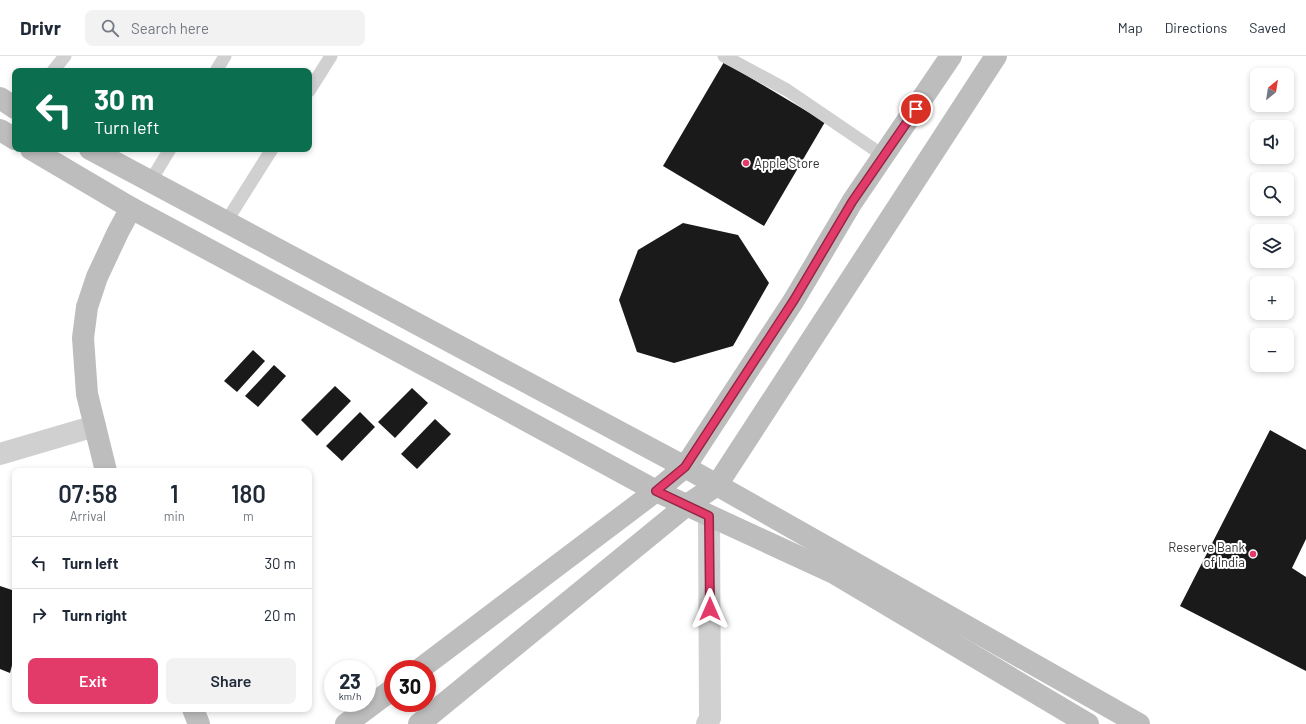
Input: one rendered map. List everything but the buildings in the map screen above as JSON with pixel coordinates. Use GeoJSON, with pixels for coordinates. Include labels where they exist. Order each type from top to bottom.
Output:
{"type":"FeatureCollection","features":[{"type":"Feature","properties":{"kind":"street"},"geometry":{"type":"LineString","coordinates":[[432,660],[656,491],[685,467],[794,300],[852,202],[951,56]]}},
{"type":"Feature","properties":{"kind":"street"},"geometry":{"type":"LineString","coordinates":[[419,724],[687,505],[717,485],[996,56]]}},
{"type":"Feature","properties":{"kind":"street"},"geometry":{"type":"LineString","coordinates":[[0,98],[12,106]]}},
{"type":"Feature","properties":{"kind":"street"},"geometry":{"type":"LineString","coordinates":[[0,130],[12,137]]}},
{"type":"Feature","properties":{"kind":"street"},"geometry":{"type":"LineString","coordinates":[[36,152],[131,208],[656,491],[834,573],[1088,724]]}},
{"type":"Feature","properties":{"kind":"street"},"geometry":{"type":"LineString","coordinates":[[95,152],[685,467],[1139,724]]}},
{"type":"Feature","properties":{"kind":"street"},"geometry":{"type":"LineString","coordinates":[[105,468],[87,394],[83,338],[87,307],[97,277],[131,208]]}},
{"type":"Feature","properties":{"kind":"street"},"geometry":{"type":"LineString","coordinates":[[0,454],[95,426]]}},
{"type":"Feature","properties":{"kind":"street"},"geometry":{"type":"LineString","coordinates":[[707,724],[710,718],[709,516]]}},
{"type":"Feature","properties":{"kind":"street"},"geometry":{"type":"LineString","coordinates":[[346,724],[384,696]]}},
{"type":"Feature","properties":{"kind":"street"},"geometry":{"type":"LineString","coordinates":[[194,712],[199,724]]}},
{"type":"Feature","properties":{"kind":"lane"},"geometry":{"type":"LineString","coordinates":[[55,68],[65,56]]}},
{"type":"Feature","properties":{"kind":"lane"},"geometry":{"type":"LineString","coordinates":[[218,68],[225,56]]}},
{"type":"Feature","properties":{"kind":"lane"},"geometry":{"type":"LineString","coordinates":[[312,86],[331,56]]}},
{"type":"Feature","properties":{"kind":"lane"},"geometry":{"type":"LineString","coordinates":[[724,56],[787,90],[884,156]]}},
{"type":"Feature","properties":{"kind":"lane"},"geometry":{"type":"LineString","coordinates":[[150,182],[168,152]]}},
{"type":"Feature","properties":{"kind":"lane"},"geometry":{"type":"LineString","coordinates":[[226,222],[270,152]]}},
{"type":"Feature","properties":{"kind":"place","name":"Apple Store"},"geometry":{"type":"Point","coordinates":[746,163]}},
{"type":"Feature","properties":{"kind":"place","name":"Reserve Bank of India"},"geometry":{"type":"Point","coordinates":[1253,554]}},
{"type":"Feature","properties":{"kind":"route"},"geometry":{"type":"LineString","coordinates":[[710,609],[709,516],[656,491],[685,467],[794,300],[852,202],[916,109]]}}]}
